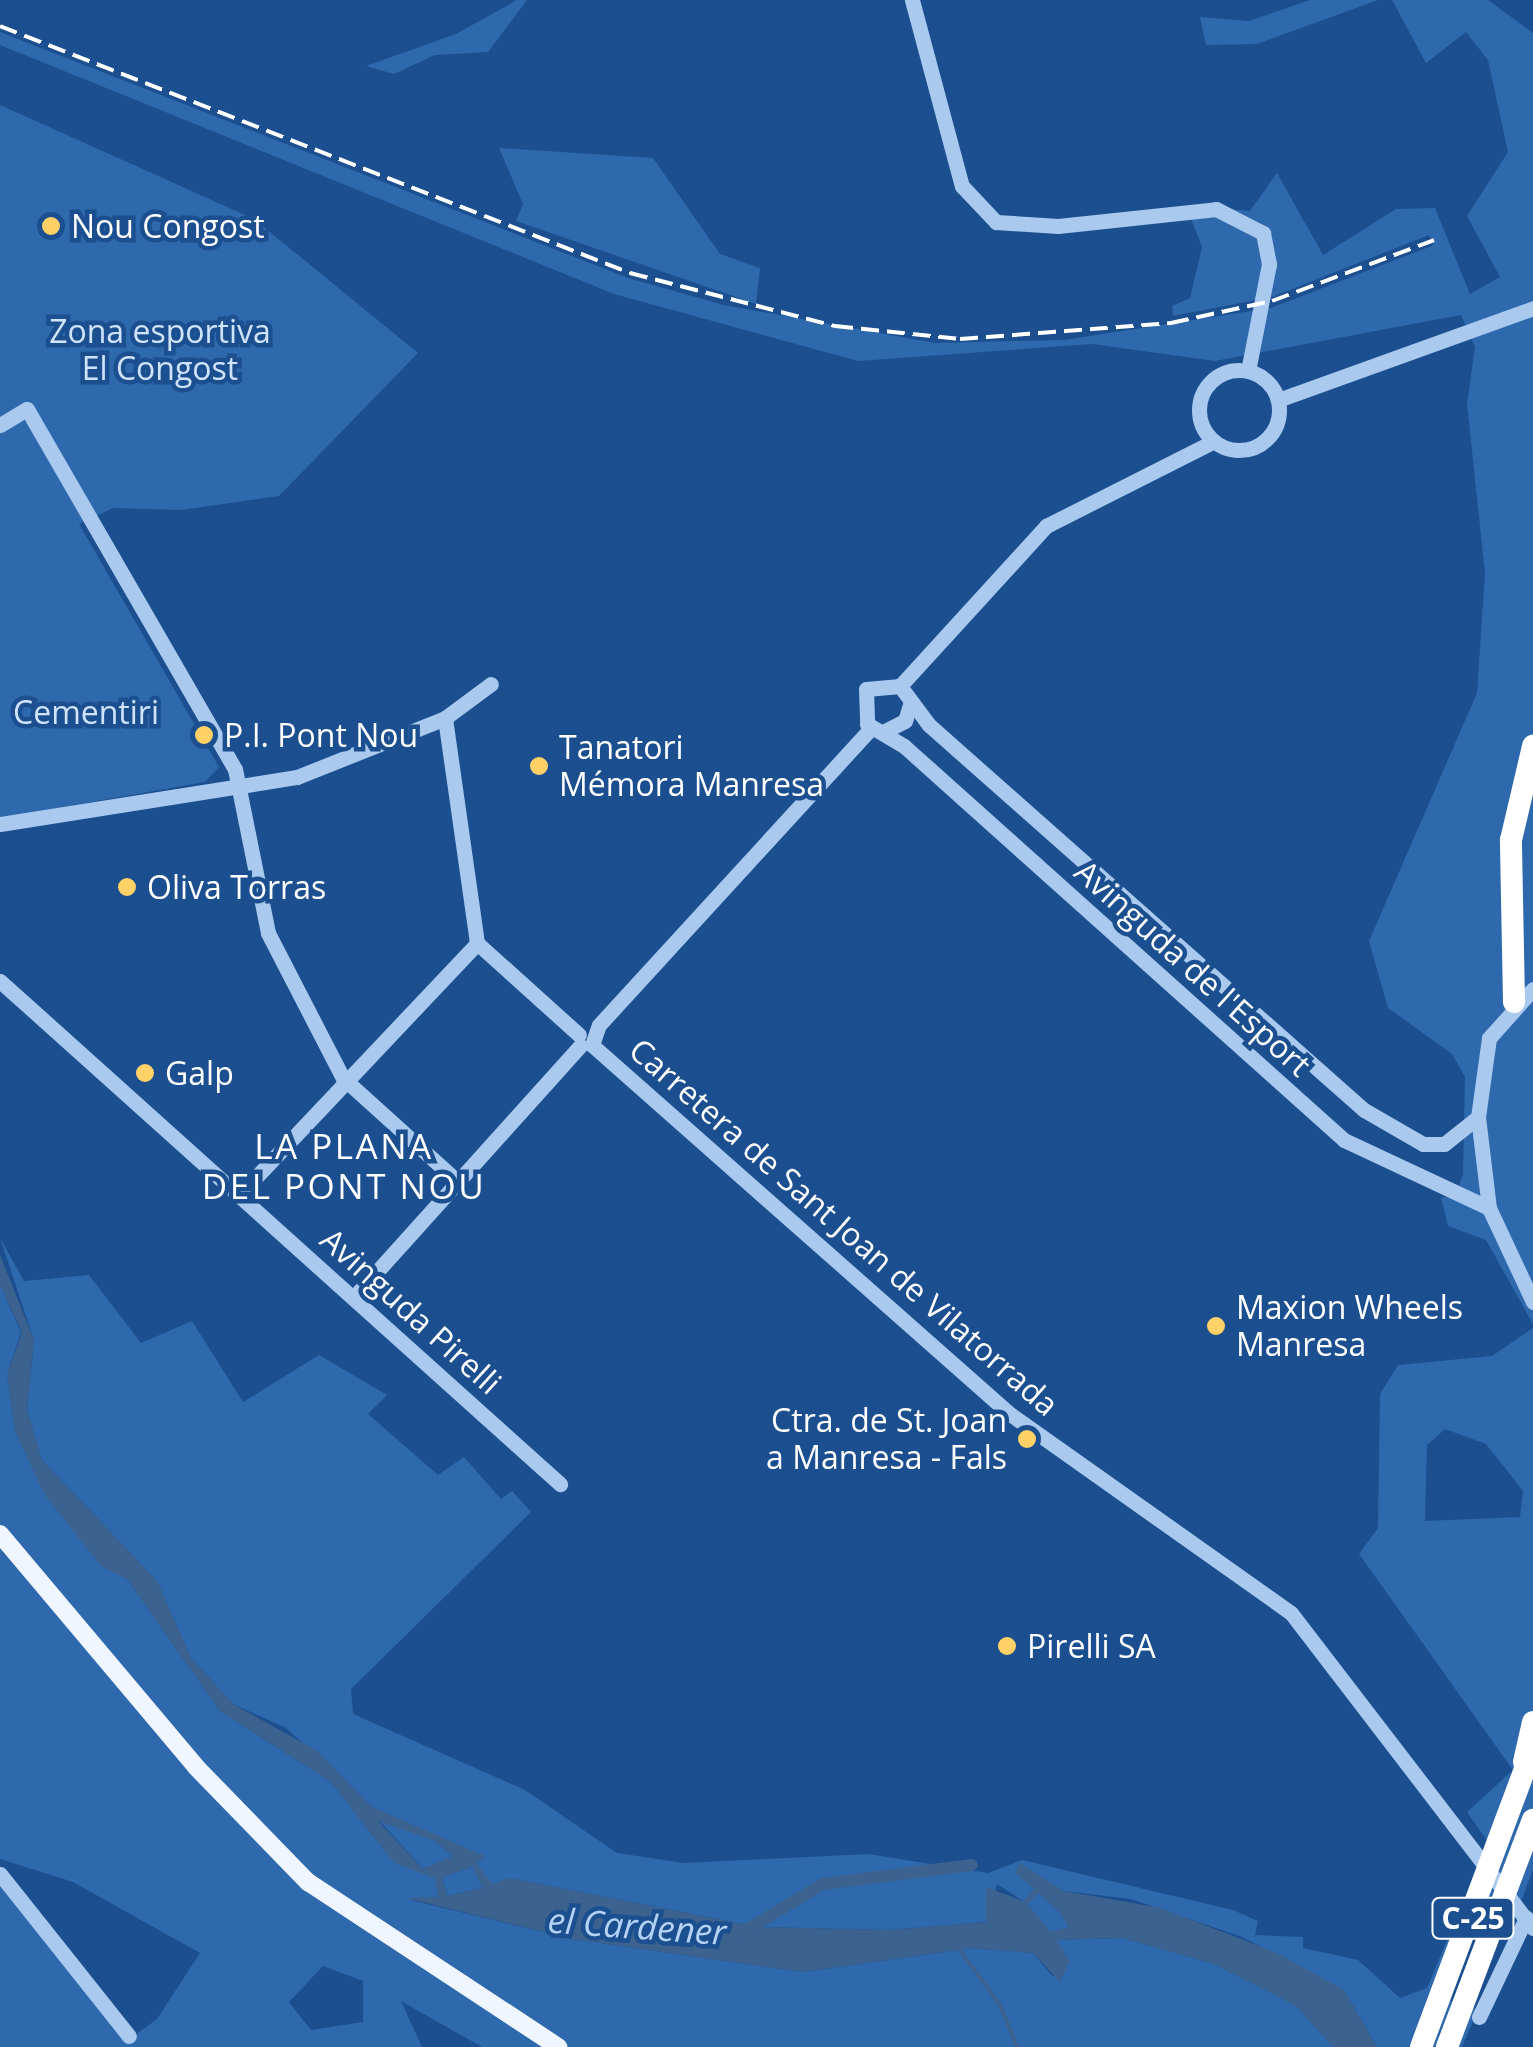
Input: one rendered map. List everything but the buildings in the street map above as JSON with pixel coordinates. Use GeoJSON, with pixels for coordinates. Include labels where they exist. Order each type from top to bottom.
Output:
{"type":"FeatureCollection","features":[{"type":"Feature","properties":{"kind":"highway"},"geometry":{"type":"LineString","coordinates":[[1523,996],[1511,840],[1533,746]]}},
{"type":"Feature","properties":{"kind":"highway"},"geometry":{"type":"LineString","coordinates":[[1519,1787],[1533,1722]]}},
{"type":"Feature","properties":{"kind":"highway","name":"C-25"},"geometry":{"type":"LineString","coordinates":[[1421,2047],[1533,1748]]}},
{"type":"Feature","properties":{"kind":"highway","name":"C-25"},"geometry":{"type":"LineString","coordinates":[[1447,2047],[1533,1820]]}},
{"type":"Feature","properties":{"kind":"main road"},"geometry":{"type":"LineString","coordinates":[[0,1534],[196,1766],[308,1882],[558,2047]]}},
{"type":"Feature","properties":{"kind":"street"},"geometry":{"type":"LineString","coordinates":[[912,0],[952,155],[978,210],[996,222],[1058,226],[1216,208],[1263,233],[1269,264],[1248,371]]}},
{"type":"Feature","properties":{"kind":"street"},"geometry":{"type":"LineString","coordinates":[[1248,371],[1216,378],[1202,396],[1200,417],[1214,441],[1243,450],[1262,442],[1278,400],[1488,318],[1533,308]]}},
{"type":"Feature","properties":{"kind":"street"},"geometry":{"type":"LineString","coordinates":[[1248,371],[1278,400]]}},
{"type":"Feature","properties":{"kind":"street"},"geometry":{"type":"LineString","coordinates":[[0,425],[27,409],[242,785],[268,933],[343,1078],[457,1181]]}},
{"type":"Feature","properties":{"kind":"street"},"geometry":{"type":"LineString","coordinates":[[878,729],[863,694],[878,682],[900,686],[1046,526],[1214,441]]}},
{"type":"Feature","properties":{"kind":"street"},"geometry":{"type":"LineString","coordinates":[[0,824],[297,777],[445,718],[491,684]]}},
{"type":"Feature","properties":{"kind":"street","name":"Avinguda de l'Esport"},"geometry":{"type":"LineString","coordinates":[[900,686],[910,705],[1364,1110],[1423,1144],[1444,1144],[1478,1117]]}},
{"type":"Feature","properties":{"kind":"street"},"geometry":{"type":"LineString","coordinates":[[354,1297],[586,1040],[878,729],[905,721],[910,705]]}},
{"type":"Feature","properties":{"kind":"street"},"geometry":{"type":"LineString","coordinates":[[240,1194],[343,1078],[477,943],[445,718]]}},
{"type":"Feature","properties":{"kind":"street","name":"Avinguda de l'Esport"},"geometry":{"type":"LineString","coordinates":[[878,729],[1344,1140],[1489,1208]]}},
{"type":"Feature","properties":{"kind":"street","name":"Carretera de Sant Joan de Vilatorrada"},"geometry":{"type":"LineString","coordinates":[[477,943],[1010,1414],[1291,1612],[1528,1915]]}},
{"type":"Feature","properties":{"kind":"street","name":"Avinguda Pirelli"},"geometry":{"type":"LineString","coordinates":[[0,980],[560,1484]]}},
{"type":"Feature","properties":{"kind":"street"},"geometry":{"type":"LineString","coordinates":[[1523,996],[1488,1038],[1478,1117],[1489,1208],[1533,1302]]}},
{"type":"Feature","properties":{"kind":"street"},"geometry":{"type":"LineString","coordinates":[[0,1874],[130,2036]]}},
{"type":"Feature","properties":{"kind":"street"},"geometry":{"type":"LineString","coordinates":[[1479,2017],[1528,1915]]}},
{"type":"Feature","properties":{"kind":"green space"},"geometry":{"type":"Polygon","coordinates":[[[517,0],[527,0],[488,52],[435,55],[394,74],[366,66],[456,34],[517,0]]]}},
{"type":"Feature","properties":{"kind":"green space"},"geometry":{"type":"Polygon","coordinates":[[[1310,0],[1378,0],[1257,44],[1206,45],[1200,17],[1249,21],[1310,0]]]}},
{"type":"Feature","properties":{"kind":"green space"},"geometry":{"type":"Polygon","coordinates":[[[1392,0],[1488,0],[1533,33],[1533,1324],[1486,1240],[1448,1226],[1441,1198],[1456,1194],[1463,1174],[1465,1077],[1452,1054],[1388,1008],[1369,941],[1477,693],[1485,573],[1467,404],[1475,347],[1461,315],[1215,361],[1092,344],[858,361],[614,294],[0,45],[0,32],[628,278],[724,305],[935,343],[1064,340],[1271,308],[1434,245],[1429,235],[1272,297],[1173,316],[1172,306],[1190,298],[1202,247],[1186,206],[1250,211],[1277,173],[1323,255],[1396,209],[1435,208],[1470,294],[1500,277],[1467,216],[1508,152],[1488,60],[1466,32],[1426,63],[1392,0]]]}},
{"type":"Feature","properties":{"kind":"green space","name":"Zona esportiva El Congost"},"geometry":{"type":"Polygon","coordinates":[[[0,105],[254,219],[418,353],[279,496],[182,510],[113,508],[79,524],[219,767],[205,782],[0,818],[0,105]]]}},
{"type":"Feature","properties":{"kind":"green space"},"geometry":{"type":"Polygon","coordinates":[[[499,148],[653,158],[720,254],[760,268],[756,304],[516,221],[523,204],[499,148]]]}},
{"type":"Feature","properties":{"kind":"green space"},"geometry":{"type":"Polygon","coordinates":[[[0,1238],[24,1281],[89,1275],[141,1343],[192,1321],[243,1402],[319,1355],[387,1395],[368,1414],[438,1475],[464,1457],[501,1499],[512,1491],[531,1512],[351,1689],[353,1714],[525,1790],[617,1853],[684,1863],[868,1854],[988,1873],[1022,1860],[1233,1910],[1258,1921],[1255,1935],[1303,1937],[1303,1948],[1358,1960],[1400,1998],[1427,1988],[1488,1842],[1467,1812],[1513,1770],[1359,1554],[1378,1528],[1380,1394],[1398,1365],[1492,1356],[1533,1328],[1533,1869],[1514,1921],[1472,1902],[1436,1996],[1478,2010],[1462,2047],[1377,2047],[1344,1990],[1242,1937],[1131,1899],[1064,1891],[1020,1864],[1035,1889],[1023,1901],[997,1884],[986,1922],[889,1930],[759,1927],[509,1878],[492,1885],[476,1864],[484,1857],[372,1807],[286,1728],[233,1704],[191,1658],[157,1581],[42,1460],[27,1410],[34,1340],[0,1238]],[[1445,1429],[1427,1445],[1425,1521],[1520,1517],[1523,1491],[1486,1444],[1445,1429]]]}},
{"type":"Feature","properties":{"kind":"green space"},"geometry":{"type":"Polygon","coordinates":[[[0,1285],[21,1332],[7,1375],[15,1431],[45,1494],[127,1579],[220,1711],[331,1782],[384,1850],[435,1877],[439,1897],[411,1900],[572,1939],[803,1972],[972,1948],[1033,1953],[1053,1977],[1056,1940],[1122,1938],[1214,1964],[1296,2006],[1333,2047],[482,2047],[401,2001],[422,2047],[0,2047],[0,1885],[127,2041],[157,2019],[200,1953],[73,1882],[0,1859],[0,1285]],[[323,1966],[289,2002],[311,2030],[363,2022],[363,1981],[323,1966]]]}},
{"type":"Feature","properties":{"kind":"green space"},"geometry":{"type":"Polygon","coordinates":[[[377,1818],[433,1840],[453,1856],[423,1869],[377,1818]]]}},
{"type":"Feature","properties":{"kind":"green space"},"geometry":{"type":"Polygon","coordinates":[[[473,1867],[482,1888],[447,1896],[442,1877],[473,1867]]]}},
{"type":"Feature","properties":{"kind":"green space"},"geometry":{"type":"Polygon","coordinates":[[[1039,1892],[1069,1927],[1051,1933],[1027,1904],[1039,1892]]]}},
{"type":"Feature","properties":{"kind":"water","name":"el Cardener"},"geometry":{"type":"Polygon","coordinates":[[[0,1255],[34,1340],[27,1410],[42,1460],[157,1581],[191,1658],[233,1704],[316,1750],[372,1807],[485,1856],[477,1864],[492,1884],[509,1878],[759,1927],[889,1930],[986,1922],[986,1887],[1023,1901],[1034,1889],[1015,1873],[1020,1863],[1064,1891],[1161,1908],[1277,1953],[1344,1990],[1377,2047],[1333,2047],[1296,2006],[1214,1964],[1122,1938],[1056,1940],[1070,1961],[1060,1982],[1033,1953],[972,1948],[803,1972],[572,1939],[406,1898],[438,1897],[435,1878],[394,1863],[331,1782],[220,1711],[127,1579],[101,1566],[44,1494],[15,1431],[7,1375],[22,1332],[0,1285],[0,1255]],[[378,1821],[423,1869],[453,1856],[433,1840],[378,1821]],[[473,1867],[442,1877],[447,1896],[482,1888],[473,1867]],[[1039,1893],[1027,1904],[1051,1932],[1069,1927],[1039,1893]]]}},
{"type":"Feature","properties":{"kind":"waterway","name":"el Cardener"},"geometry":{"type":"LineString","coordinates":[[741,1933],[823,1884],[972,1865]]}},
{"type":"Feature","properties":{"kind":"waterway"},"geometry":{"type":"LineString","coordinates":[[956,1945],[1000,2005],[1017,2047]]}},
{"type":"Feature","properties":{"kind":"railway"},"geometry":{"type":"LineString","coordinates":[[0,26],[630,273],[835,326],[960,339],[1171,323],[1272,301],[1434,240]]}},
{"type":"Feature","properties":{"kind":"place","name":"Nou Congost"},"geometry":{"type":"Point","coordinates":[51,226]}},
{"type":"Feature","properties":{"kind":"place","name":"P.I. Pont Nou"},"geometry":{"type":"Point","coordinates":[204,735]}},
{"type":"Feature","properties":{"kind":"place","name":"Tanatori Mémora Manresa"},"geometry":{"type":"Point","coordinates":[539,766]}},
{"type":"Feature","properties":{"kind":"place","name":"Oliva Torras"},"geometry":{"type":"Point","coordinates":[127,887]}},
{"type":"Feature","properties":{"kind":"place","name":"Galp"},"geometry":{"type":"Point","coordinates":[145,1073]}},
{"type":"Feature","properties":{"kind":"place","name":"Maxion Wheels Manresa"},"geometry":{"type":"Point","coordinates":[1216,1326]}},
{"type":"Feature","properties":{"kind":"place","name":"Ctra. de St. Joan a Manresa - Fals"},"geometry":{"type":"Point","coordinates":[1027,1439]}},
{"type":"Feature","properties":{"kind":"place","name":"Pirelli SA"},"geometry":{"type":"Point","coordinates":[1007,1646]}},
{"type":"Feature","properties":{"kind":"district","name":"LA PLANA DEL PONT NOU"},"geometry":{"type":"Point","coordinates":[344,1166]}},
{"type":"Feature","properties":{"kind":"park label","name":"Cementiri"},"geometry":{"type":"Point","coordinates":[86,712]}}]}
